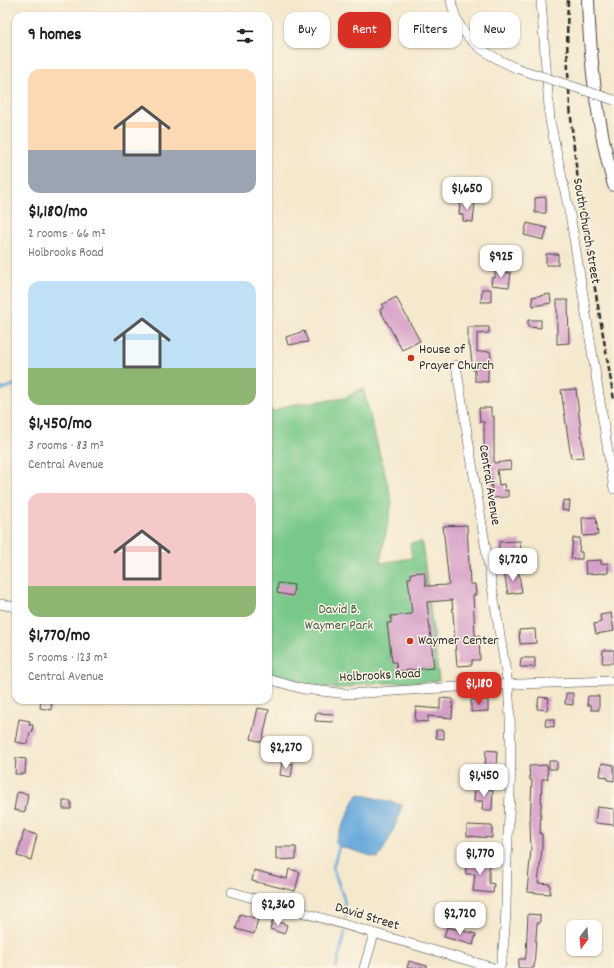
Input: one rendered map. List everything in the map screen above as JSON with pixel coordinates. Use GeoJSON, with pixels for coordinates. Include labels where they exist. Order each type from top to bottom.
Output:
{"type":"FeatureCollection","features":[{"type":"Feature","properties":{"kind":"main road"},"geometry":{"type":"LineString","coordinates":[[588,0],[593,80],[599,118],[614,185]]}},
{"type":"Feature","properties":{"kind":"street"},"geometry":{"type":"LineString","coordinates":[[451,0],[458,22],[468,39],[484,52],[516,68],[614,100]]}},
{"type":"Feature","properties":{"kind":"street","name":"South Church Street"},"geometry":{"type":"LineString","coordinates":[[541,0],[550,121],[571,220],[614,489]]}},
{"type":"Feature","properties":{"kind":"street","name":"Central Avenue"},"geometry":{"type":"LineString","coordinates":[[456,365],[508,685],[511,731],[510,781],[504,935],[500,968]]}},
{"type":"Feature","properties":{"kind":"street"},"geometry":{"type":"LineString","coordinates":[[0,604],[12,606]]}},
{"type":"Feature","properties":{"kind":"street","name":"Holbrooks Road"},"geometry":{"type":"LineString","coordinates":[[272,680],[314,691],[348,694],[407,689],[614,681]]}},
{"type":"Feature","properties":{"kind":"street","name":"David Street"},"geometry":{"type":"LineString","coordinates":[[232,892],[494,968]]}},
{"type":"Feature","properties":{"kind":"street"},"geometry":{"type":"LineString","coordinates":[[364,968],[374,934]]}},
{"type":"Feature","properties":{"kind":"green space","name":"David B. Waymer Park"},"geometry":{"type":"Polygon","coordinates":[[[363,388],[392,502],[380,563],[412,558],[410,543],[422,542],[439,681],[360,684],[339,688],[314,686],[272,674],[272,412],[289,405],[345,398],[363,388]]]}},
{"type":"Feature","properties":{"kind":"water"},"geometry":{"type":"Polygon","coordinates":[[[359,794],[402,805],[398,819],[386,846],[378,858],[339,846],[335,842],[354,801],[359,794]]]}},
{"type":"Feature","properties":{"kind":"building"},"geometry":{"type":"Polygon","coordinates":[[[546,197],[546,213],[535,213],[535,198],[546,197]]]}},
{"type":"Feature","properties":{"kind":"building"},"geometry":{"type":"Polygon","coordinates":[[[460,202],[475,203],[473,222],[463,221],[463,215],[459,214],[460,202]]]}},
{"type":"Feature","properties":{"kind":"building"},"geometry":{"type":"Polygon","coordinates":[[[527,223],[547,228],[544,240],[524,235],[527,223]]]}},
{"type":"Feature","properties":{"kind":"building"},"geometry":{"type":"Polygon","coordinates":[[[546,254],[558,254],[558,265],[546,265],[546,254]]]}},
{"type":"Feature","properties":{"kind":"building"},"geometry":{"type":"Polygon","coordinates":[[[495,271],[511,273],[509,287],[491,285],[492,277],[495,278],[495,271]]]}},
{"type":"Feature","properties":{"kind":"building"},"geometry":{"type":"Polygon","coordinates":[[[482,289],[491,289],[491,302],[481,302],[482,289]]]}},
{"type":"Feature","properties":{"kind":"building"},"geometry":{"type":"Polygon","coordinates":[[[550,294],[551,303],[533,306],[532,297],[550,294]]]}},
{"type":"Feature","properties":{"kind":"building"},"geometry":{"type":"Polygon","coordinates":[[[396,297],[420,341],[402,350],[380,310],[383,308],[382,305],[396,297]]]}},
{"type":"Feature","properties":{"kind":"building"},"geometry":{"type":"Polygon","coordinates":[[[557,300],[568,300],[569,343],[557,344],[557,300]]]}},
{"type":"Feature","properties":{"kind":"building"},"geometry":{"type":"Polygon","coordinates":[[[528,320],[541,320],[541,328],[528,327],[528,320]]]}},
{"type":"Feature","properties":{"kind":"building"},"geometry":{"type":"Polygon","coordinates":[[[468,327],[489,327],[489,333],[477,334],[477,352],[490,351],[492,365],[488,366],[488,382],[475,381],[475,370],[473,370],[470,346],[468,346],[468,327]]]}},
{"type":"Feature","properties":{"kind":"building"},"geometry":{"type":"Polygon","coordinates":[[[304,331],[308,342],[288,345],[286,337],[304,331]]]}},
{"type":"Feature","properties":{"kind":"building"},"geometry":{"type":"Polygon","coordinates":[[[576,389],[584,457],[571,458],[561,390],[576,389]]]}},
{"type":"Feature","properties":{"kind":"building"},"geometry":{"type":"Polygon","coordinates":[[[479,408],[491,408],[491,416],[494,416],[494,463],[510,461],[511,469],[497,470],[499,485],[504,484],[505,491],[508,490],[508,497],[492,498],[491,479],[488,479],[484,458],[484,422],[480,422],[479,408]]]}},
{"type":"Feature","properties":{"kind":"building"},"geometry":{"type":"Polygon","coordinates":[[[563,500],[570,501],[569,511],[562,510],[563,500]]]}},
{"type":"Feature","properties":{"kind":"building"},"geometry":{"type":"Polygon","coordinates":[[[596,517],[598,535],[583,536],[582,518],[596,517]]]}},
{"type":"Feature","properties":{"kind":"building"},"geometry":{"type":"Polygon","coordinates":[[[467,525],[470,584],[475,584],[476,595],[473,595],[475,636],[479,635],[480,660],[472,660],[472,665],[457,666],[452,600],[427,602],[434,668],[397,671],[396,662],[392,662],[387,623],[391,623],[391,616],[412,614],[408,578],[411,578],[411,573],[424,572],[426,586],[449,585],[443,526],[467,525]]]}},
{"type":"Feature","properties":{"kind":"building"},"geometry":{"type":"Polygon","coordinates":[[[573,538],[580,538],[579,552],[582,552],[582,559],[571,559],[573,538]]]}},
{"type":"Feature","properties":{"kind":"building"},"geometry":{"type":"Polygon","coordinates":[[[520,541],[521,551],[499,551],[499,542],[520,541]]]}},
{"type":"Feature","properties":{"kind":"building"},"geometry":{"type":"Polygon","coordinates":[[[601,560],[601,564],[608,563],[608,573],[586,574],[585,561],[601,560]]]}},
{"type":"Feature","properties":{"kind":"building"},"geometry":{"type":"Polygon","coordinates":[[[518,569],[522,592],[508,594],[504,572],[518,569]]]}},
{"type":"Feature","properties":{"kind":"building"},"geometry":{"type":"Polygon","coordinates":[[[278,583],[294,585],[293,596],[277,593],[278,583]]]}},
{"type":"Feature","properties":{"kind":"building"},"geometry":{"type":"Polygon","coordinates":[[[611,613],[614,631],[596,634],[594,624],[601,622],[600,615],[611,613]]]}},
{"type":"Feature","properties":{"kind":"building"},"geometry":{"type":"Polygon","coordinates":[[[535,629],[536,643],[520,644],[519,630],[535,629]]]}},
{"type":"Feature","properties":{"kind":"building"},"geometry":{"type":"Polygon","coordinates":[[[603,650],[614,650],[614,663],[602,663],[603,650]]]}},
{"type":"Feature","properties":{"kind":"building"},"geometry":{"type":"Polygon","coordinates":[[[521,658],[535,658],[535,667],[520,667],[521,658]]]}},
{"type":"Feature","properties":{"kind":"building"},"geometry":{"type":"Polygon","coordinates":[[[566,693],[573,693],[573,705],[565,704],[566,693]]]}},
{"type":"Feature","properties":{"kind":"building"},"geometry":{"type":"Polygon","coordinates":[[[588,696],[599,696],[599,710],[591,710],[591,705],[587,705],[588,696]]]}},
{"type":"Feature","properties":{"kind":"building"},"geometry":{"type":"Polygon","coordinates":[[[539,697],[549,698],[547,710],[537,709],[539,697]]]}},
{"type":"Feature","properties":{"kind":"building"},"geometry":{"type":"Polygon","coordinates":[[[440,698],[453,699],[452,718],[428,716],[428,722],[415,721],[416,707],[440,709],[440,698]]]}},
{"type":"Feature","properties":{"kind":"building"},"geometry":{"type":"Polygon","coordinates":[[[471,700],[488,700],[488,711],[471,712],[471,700]]]}},
{"type":"Feature","properties":{"kind":"building"},"geometry":{"type":"Polygon","coordinates":[[[40,704],[52,704],[51,710],[40,708],[40,704]]]}},
{"type":"Feature","properties":{"kind":"building"},"geometry":{"type":"Polygon","coordinates":[[[258,708],[269,710],[262,742],[251,739],[258,708]]]}},
{"type":"Feature","properties":{"kind":"building"},"geometry":{"type":"Polygon","coordinates":[[[316,713],[334,714],[333,722],[315,721],[316,713]]]}},
{"type":"Feature","properties":{"kind":"building"},"geometry":{"type":"Polygon","coordinates":[[[19,719],[30,721],[29,725],[33,725],[28,744],[15,742],[19,719]]]}},
{"type":"Feature","properties":{"kind":"building"},"geometry":{"type":"Polygon","coordinates":[[[546,719],[554,719],[554,727],[545,726],[546,719]]]}},
{"type":"Feature","properties":{"kind":"building"},"geometry":{"type":"Polygon","coordinates":[[[436,730],[444,730],[444,739],[436,738],[436,730]]]}},
{"type":"Feature","properties":{"kind":"building"},"geometry":{"type":"Polygon","coordinates":[[[486,750],[497,751],[496,768],[485,768],[486,750]]]}},
{"type":"Feature","properties":{"kind":"building"},"geometry":{"type":"Polygon","coordinates":[[[16,758],[26,759],[25,774],[15,774],[16,758]]]}},
{"type":"Feature","properties":{"kind":"building"},"geometry":{"type":"Polygon","coordinates":[[[549,761],[557,761],[557,769],[549,769],[549,761]]]}},
{"type":"Feature","properties":{"kind":"building"},"geometry":{"type":"Polygon","coordinates":[[[282,762],[293,764],[291,777],[280,775],[282,762]]]}},
{"type":"Feature","properties":{"kind":"building"},"geometry":{"type":"Polygon","coordinates":[[[602,763],[614,765],[614,781],[607,780],[607,777],[600,776],[602,763]]]}},
{"type":"Feature","properties":{"kind":"building"},"geometry":{"type":"Polygon","coordinates":[[[547,765],[548,779],[542,779],[540,834],[542,834],[542,849],[538,883],[550,884],[550,894],[527,892],[531,849],[530,823],[532,780],[530,780],[529,766],[547,765]]]}},
{"type":"Feature","properties":{"kind":"building"},"geometry":{"type":"Polygon","coordinates":[[[474,766],[482,768],[480,777],[472,775],[474,766]]]}},
{"type":"Feature","properties":{"kind":"building"},"geometry":{"type":"Polygon","coordinates":[[[475,788],[493,790],[492,810],[482,810],[483,801],[474,801],[475,788]]]}},
{"type":"Feature","properties":{"kind":"building"},"geometry":{"type":"Polygon","coordinates":[[[17,792],[28,794],[25,812],[14,810],[17,792]]]}},
{"type":"Feature","properties":{"kind":"building"},"geometry":{"type":"Polygon","coordinates":[[[63,801],[71,801],[71,809],[63,809],[63,801]]]}},
{"type":"Feature","properties":{"kind":"building"},"geometry":{"type":"Polygon","coordinates":[[[597,807],[614,809],[614,825],[595,823],[597,807]]]}},
{"type":"Feature","properties":{"kind":"building"},"geometry":{"type":"Polygon","coordinates":[[[467,825],[492,826],[492,838],[467,836],[467,825]]]}},
{"type":"Feature","properties":{"kind":"building"},"geometry":{"type":"Polygon","coordinates":[[[24,831],[37,835],[31,860],[17,856],[24,831]]]}},
{"type":"Feature","properties":{"kind":"building"},"geometry":{"type":"Polygon","coordinates":[[[276,847],[296,847],[296,859],[276,860],[276,847]]]}},
{"type":"Feature","properties":{"kind":"building"},"geometry":{"type":"Polygon","coordinates":[[[465,862],[489,862],[489,883],[494,884],[493,893],[473,891],[475,874],[466,874],[465,862]]]}},
{"type":"Feature","properties":{"kind":"building"},"geometry":{"type":"Polygon","coordinates":[[[289,869],[300,872],[295,891],[252,881],[254,870],[287,879],[289,869]]]}},
{"type":"Feature","properties":{"kind":"building"},"geometry":{"type":"Polygon","coordinates":[[[240,914],[258,919],[254,934],[236,929],[240,914]]]}},
{"type":"Feature","properties":{"kind":"building"},"geometry":{"type":"Polygon","coordinates":[[[528,914],[540,915],[540,923],[537,923],[534,968],[518,968],[519,959],[525,959],[526,955],[528,914]]]}},
{"type":"Feature","properties":{"kind":"building"},"geometry":{"type":"Polygon","coordinates":[[[273,920],[287,925],[284,934],[270,929],[273,920]]]}},
{"type":"Feature","properties":{"kind":"building"},"geometry":{"type":"Polygon","coordinates":[[[447,927],[476,934],[473,945],[444,937],[447,927]]]}},
{"type":"Feature","properties":{"kind":"building"},"geometry":{"type":"Polygon","coordinates":[[[409,961],[427,966],[427,968],[407,968],[409,961]]]}},
{"type":"Feature","properties":{"kind":"waterway"},"geometry":{"type":"LineString","coordinates":[[0,390],[12,386]]}},
{"type":"Feature","properties":{"kind":"waterway"},"geometry":{"type":"LineString","coordinates":[[341,845],[339,846],[333,868],[344,899],[346,918]]}},
{"type":"Feature","properties":{"kind":"waterway"},"geometry":{"type":"LineString","coordinates":[[336,968],[345,932]]}},
{"type":"Feature","properties":{"kind":"railway"},"geometry":{"type":"LineString","coordinates":[[568,0],[567,51],[574,151],[614,400]]}},
{"type":"Feature","properties":{"kind":"place","name":"House of Prayer Church"},"geometry":{"type":"Point","coordinates":[411,358]}},
{"type":"Feature","properties":{"kind":"place","name":"Waymer Center"},"geometry":{"type":"Point","coordinates":[410,641]}}]}
